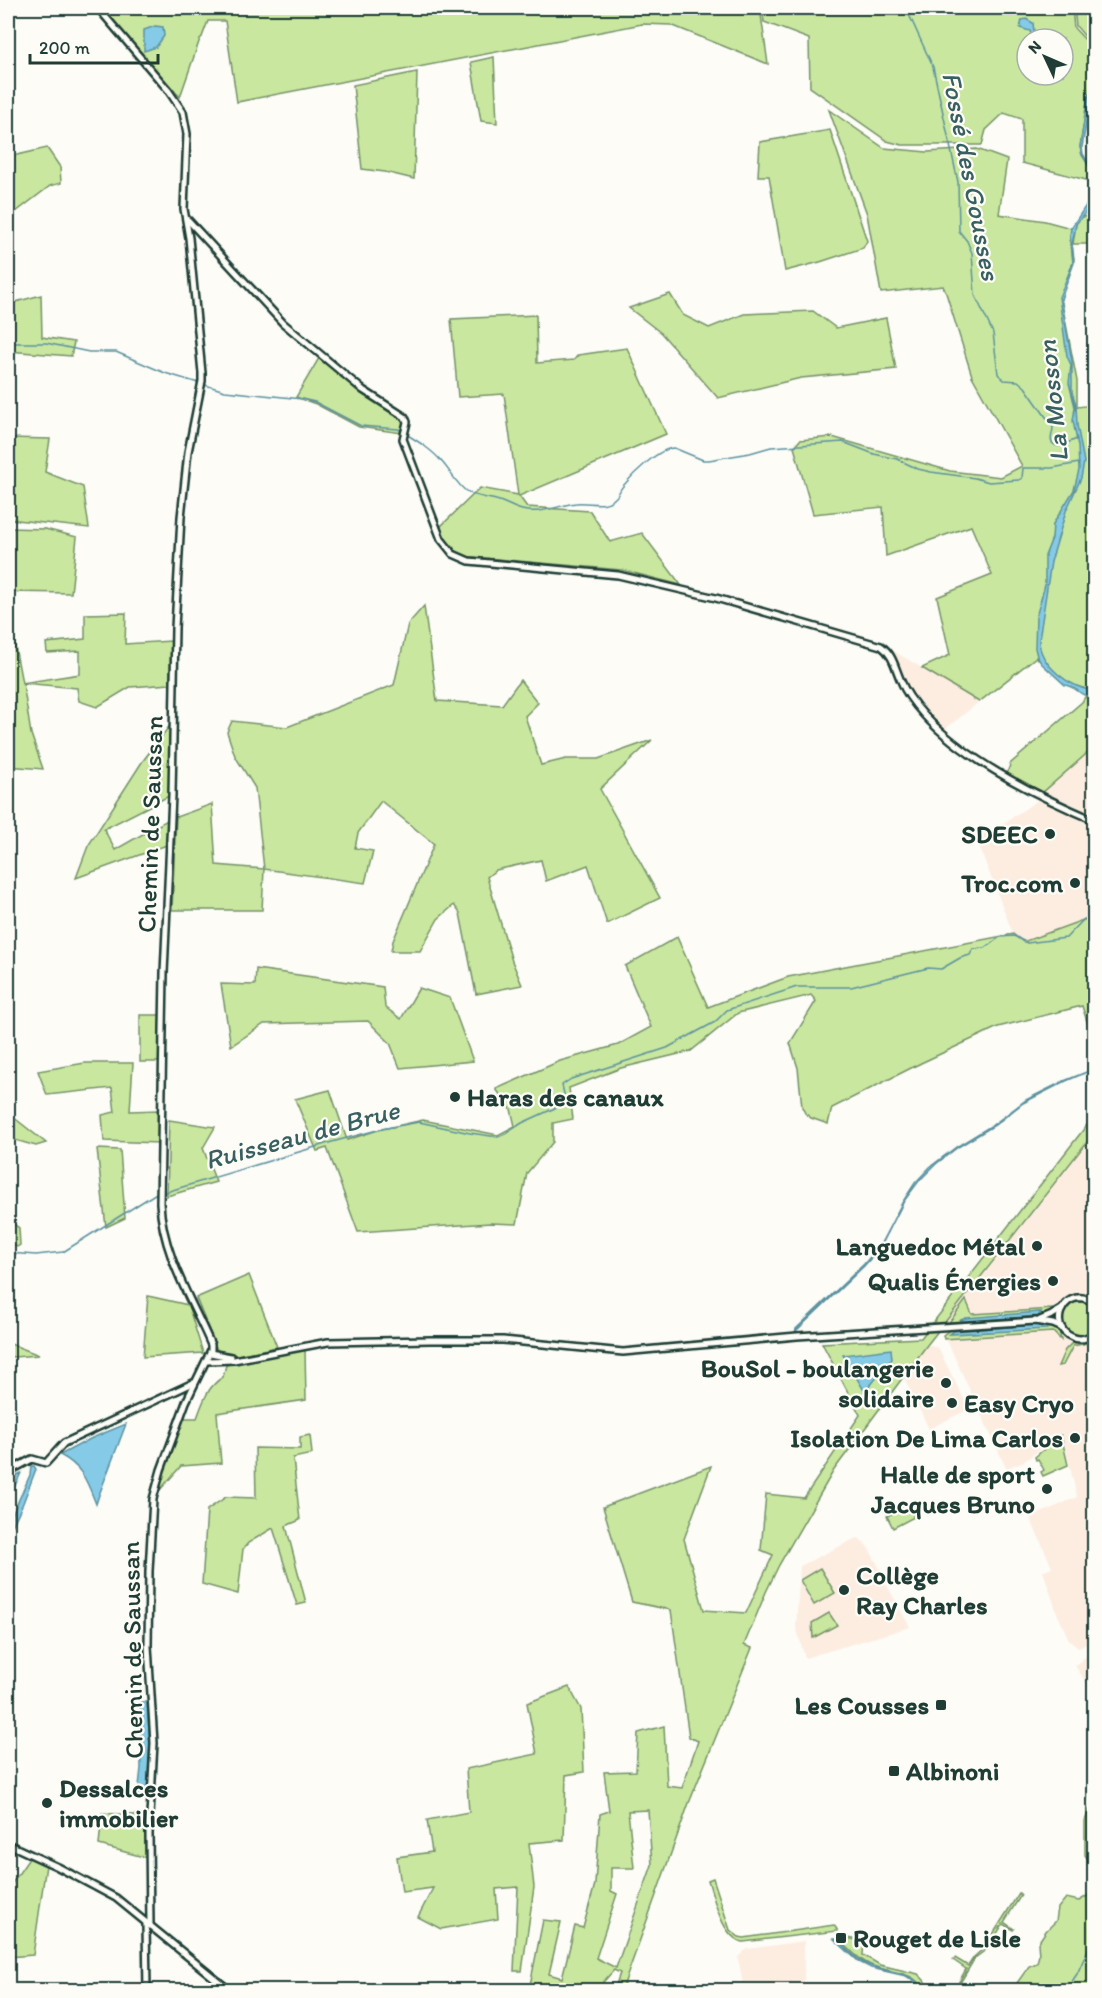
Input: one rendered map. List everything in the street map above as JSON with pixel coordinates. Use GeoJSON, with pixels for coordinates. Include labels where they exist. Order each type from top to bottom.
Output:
{"type":"FeatureCollection","features":[{"type":"Feature","properties":{"kind":"street","name":"Chemin de Saussan"},"geometry":{"type":"LineString","coordinates":[[98,8],[168,90],[181,109],[186,122],[184,196],[202,381],[188,453],[181,517],[175,628],[172,783],[163,1001],[160,1203],[169,1252],[211,1345],[207,1361],[190,1385],[188,1397],[161,1470],[153,1499],[148,1646],[154,1743],[149,1834],[147,1990]]}},
{"type":"Feature","properties":{"kind":"street"},"geometry":{"type":"LineString","coordinates":[[186,216],[196,230],[283,323],[363,390],[405,417],[407,429],[403,436],[441,539],[446,548],[460,558],[469,561],[618,575],[716,598],[881,646],[890,655],[911,700],[941,731],[1005,777],[1094,820]]}},
{"type":"Feature","properties":{"kind":"street"},"geometry":{"type":"LineString","coordinates":[[189,238],[196,230]]}},
{"type":"Feature","properties":{"kind":"street"},"geometry":{"type":"LineString","coordinates":[[1035,1321],[1048,1317],[1078,1297],[1092,1299],[1095,1303]]}},
{"type":"Feature","properties":{"kind":"street"},"geometry":{"type":"LineString","coordinates":[[1062,1309],[1060,1315],[1062,1328]]}},
{"type":"Feature","properties":{"kind":"street"},"geometry":{"type":"LineString","coordinates":[[207,1361],[234,1360],[328,1342],[503,1340],[623,1352],[797,1336],[1035,1321],[1053,1324],[1076,1338],[1083,1339],[1095,1333]]}},
{"type":"Feature","properties":{"kind":"street"},"geometry":{"type":"LineString","coordinates":[[210,1353],[230,1357],[248,1356]]}},
{"type":"Feature","properties":{"kind":"street"},"geometry":{"type":"LineString","coordinates":[[188,1397],[190,1385]]}},
{"type":"Feature","properties":{"kind":"street"},"geometry":{"type":"LineString","coordinates":[[8,1472],[32,1459],[46,1463],[64,1443],[190,1385]]}},
{"type":"Feature","properties":{"kind":"street"},"geometry":{"type":"LineString","coordinates":[[8,1844],[104,1890],[229,1990]]}},
{"type":"Feature","properties":{"kind":"street"},"geometry":{"type":"LineString","coordinates":[[147,1944],[149,1908]]}},
{"type":"Feature","properties":{"kind":"shaded area"},"geometry":{"type":"Polygon","coordinates":[[[889,648],[979,702],[943,731],[913,699],[903,682],[889,648]]]}},
{"type":"Feature","properties":{"kind":"shaded area"},"geometry":{"type":"Polygon","coordinates":[[[1094,749],[1094,818],[1042,793],[1094,749]]]}},
{"type":"Feature","properties":{"kind":"shaded area"},"geometry":{"type":"Polygon","coordinates":[[[1041,798],[1094,823],[1094,919],[1083,920],[1022,942],[1013,934],[975,836],[1004,823],[1041,798]]]}},
{"type":"Feature","properties":{"kind":"shaded area"},"geometry":{"type":"Polygon","coordinates":[[[1094,1133],[1094,1641],[1078,1648],[1069,1640],[1057,1613],[1043,1571],[1052,1567],[1030,1518],[1077,1497],[1062,1433],[1022,1463],[1006,1468],[941,1328],[1094,1133]]]}},
{"type":"Feature","properties":{"kind":"shaded area"},"geometry":{"type":"Polygon","coordinates":[[[927,1345],[938,1348],[969,1409],[929,1429],[903,1376],[927,1345]]]}},
{"type":"Feature","properties":{"kind":"shaded area","name":"Collège Ray Charles"},"geometry":{"type":"Polygon","coordinates":[[[859,1538],[868,1547],[910,1627],[805,1658],[796,1627],[800,1566],[859,1538]]]}},
{"type":"Feature","properties":{"kind":"shaded area"},"geometry":{"type":"Polygon","coordinates":[[[1094,1649],[1094,1694],[1075,1666],[1094,1649]]]}},
{"type":"Feature","properties":{"kind":"shaded area"},"geometry":{"type":"Polygon","coordinates":[[[804,1941],[804,1990],[744,1990],[738,1957],[747,1949],[804,1941]]]}},
{"type":"Feature","properties":{"kind":"green space"},"geometry":{"type":"Polygon","coordinates":[[[101,8],[760,8],[768,64],[671,25],[642,24],[237,102],[225,21],[208,21],[180,97],[101,8]]]}},
{"type":"Feature","properties":{"kind":"green space"},"geometry":{"type":"Polygon","coordinates":[[[762,8],[1072,8],[1074,27],[1015,27],[1015,87],[1075,87],[1075,29],[1089,44],[1094,53],[1094,77],[1087,102],[1080,147],[1091,169],[1090,181],[1022,163],[1022,119],[1004,113],[986,130],[982,145],[902,145],[887,141],[810,87],[809,39],[764,22],[762,8]]]}},
{"type":"Feature","properties":{"kind":"green space"},"geometry":{"type":"Polygon","coordinates":[[[1074,8],[1094,8],[1094,47],[1076,26],[1074,8]]]}},
{"type":"Feature","properties":{"kind":"green space"},"geometry":{"type":"Polygon","coordinates":[[[494,57],[497,123],[481,121],[471,62],[494,57]]]}},
{"type":"Feature","properties":{"kind":"green space"},"geometry":{"type":"Polygon","coordinates":[[[417,72],[414,179],[362,169],[353,85],[417,72]]]}},
{"type":"Feature","properties":{"kind":"green space"},"geometry":{"type":"Polygon","coordinates":[[[829,110],[884,148],[927,152],[977,149],[1007,160],[999,214],[1045,221],[1071,228],[1070,243],[1074,259],[1061,298],[1077,381],[1077,407],[1094,405],[1094,690],[1079,687],[1063,679],[1036,657],[979,702],[922,668],[950,655],[937,597],[992,575],[971,526],[886,556],[883,507],[813,514],[794,447],[800,440],[832,437],[950,471],[1001,477],[1022,466],[972,376],[943,286],[881,293],[867,214],[829,110]]]}},
{"type":"Feature","properties":{"kind":"green space"},"geometry":{"type":"Polygon","coordinates":[[[830,130],[867,241],[863,248],[785,271],[769,176],[758,176],[760,142],[830,130]]]}},
{"type":"Feature","properties":{"kind":"green space"},"geometry":{"type":"Polygon","coordinates":[[[47,148],[60,167],[61,183],[50,186],[8,218],[8,157],[47,148]]]}},
{"type":"Feature","properties":{"kind":"green space"},"geometry":{"type":"Polygon","coordinates":[[[1094,216],[1094,244],[1073,244],[1076,224],[1080,217],[1094,216]]]}},
{"type":"Feature","properties":{"kind":"green space"},"geometry":{"type":"Polygon","coordinates":[[[670,294],[683,315],[709,328],[744,314],[813,311],[836,328],[886,318],[896,369],[801,378],[718,398],[661,333],[629,308],[670,294]]]}},
{"type":"Feature","properties":{"kind":"green space"},"geometry":{"type":"Polygon","coordinates":[[[41,295],[42,337],[74,342],[71,356],[8,351],[8,304],[41,295]]]}},
{"type":"Feature","properties":{"kind":"green space"},"geometry":{"type":"Polygon","coordinates":[[[536,315],[537,363],[574,360],[578,355],[627,348],[666,434],[519,496],[527,507],[590,511],[610,542],[642,533],[681,585],[622,570],[461,556],[443,537],[439,528],[480,488],[518,495],[504,394],[458,397],[451,319],[536,315]]]}},
{"type":"Feature","properties":{"kind":"green space"},"geometry":{"type":"Polygon","coordinates":[[[319,358],[373,400],[403,419],[405,428],[402,433],[359,427],[316,404],[296,397],[319,358]]]}},
{"type":"Feature","properties":{"kind":"green space"},"geometry":{"type":"Polygon","coordinates":[[[8,438],[50,439],[45,472],[83,487],[89,528],[8,519],[8,438]]]}},
{"type":"Feature","properties":{"kind":"green space"},"geometry":{"type":"Polygon","coordinates":[[[8,528],[45,529],[77,537],[71,593],[8,592],[8,528]]]}},
{"type":"Feature","properties":{"kind":"green space"},"geometry":{"type":"Polygon","coordinates":[[[424,606],[437,701],[502,705],[520,680],[538,703],[525,716],[541,765],[566,759],[598,759],[652,740],[600,789],[660,898],[607,924],[588,865],[546,881],[541,860],[496,870],[487,877],[512,961],[522,985],[476,994],[460,913],[454,905],[438,919],[420,951],[391,951],[393,941],[434,844],[381,801],[358,833],[355,848],[373,851],[365,883],[264,869],[255,788],[235,756],[227,732],[232,721],[287,727],[394,685],[408,624],[424,606]]]}},
{"type":"Feature","properties":{"kind":"green space"},"geometry":{"type":"Polygon","coordinates":[[[8,610],[22,683],[80,674],[80,651],[47,653],[46,643],[85,639],[85,614],[126,613],[125,644],[171,641],[170,684],[130,687],[97,707],[79,701],[77,688],[23,683],[31,734],[43,769],[8,766],[8,610]]]}},
{"type":"Feature","properties":{"kind":"green space"},"geometry":{"type":"Polygon","coordinates":[[[1085,697],[1094,697],[1094,749],[1042,793],[1006,775],[1011,763],[1085,697]]]}},
{"type":"Feature","properties":{"kind":"green space"},"geometry":{"type":"Polygon","coordinates":[[[171,724],[169,796],[104,829],[115,850],[169,819],[167,845],[76,878],[88,846],[142,762],[171,724]]]}},
{"type":"Feature","properties":{"kind":"green space"},"geometry":{"type":"Polygon","coordinates":[[[212,804],[216,865],[264,869],[262,910],[172,910],[176,817],[212,804]]]}},
{"type":"Feature","properties":{"kind":"green space"},"geometry":{"type":"Polygon","coordinates":[[[1094,919],[1094,1043],[1082,1006],[998,1027],[832,1108],[828,1124],[811,1118],[802,1107],[798,1068],[790,1043],[816,1001],[811,995],[738,1013],[691,1051],[621,1068],[569,1088],[573,1119],[553,1123],[553,1142],[527,1173],[517,1224],[490,1223],[358,1232],[327,1148],[317,1151],[295,1099],[330,1090],[347,1140],[423,1120],[498,1135],[515,1126],[511,1109],[496,1089],[560,1061],[618,1045],[651,1027],[625,966],[677,937],[708,1007],[788,977],[1013,934],[1023,942],[1083,920],[1094,919]]]}},
{"type":"Feature","properties":{"kind":"green space"},"geometry":{"type":"Polygon","coordinates":[[[256,969],[383,987],[385,1007],[401,1019],[419,988],[450,998],[473,1061],[400,1068],[390,1043],[368,1021],[264,1024],[231,1046],[221,984],[255,985],[256,969]]]}},
{"type":"Feature","properties":{"kind":"green space"},"geometry":{"type":"Polygon","coordinates":[[[140,1015],[160,1015],[160,1062],[140,1062],[140,1015]]]}},
{"type":"Feature","properties":{"kind":"green space"},"geometry":{"type":"Polygon","coordinates":[[[85,1063],[133,1063],[130,1111],[160,1110],[159,1143],[104,1141],[102,1115],[115,1112],[112,1088],[47,1095],[38,1071],[85,1063]]]}},
{"type":"Feature","properties":{"kind":"green space"},"geometry":{"type":"Polygon","coordinates":[[[8,1113],[46,1143],[36,1146],[8,1138],[8,1113]]]}},
{"type":"Feature","properties":{"kind":"green space"},"geometry":{"type":"Polygon","coordinates":[[[1094,1116],[1094,1133],[927,1345],[834,1470],[779,1565],[744,1645],[752,1648],[689,1803],[622,1990],[614,1990],[620,1973],[614,1970],[596,1990],[529,1990],[543,1920],[561,1922],[549,1974],[562,1978],[575,1926],[583,1928],[595,1884],[600,1814],[609,1811],[604,1772],[636,1771],[638,1733],[664,1726],[667,1786],[682,1788],[698,1741],[689,1737],[671,1610],[632,1602],[603,1507],[711,1466],[684,1539],[704,1610],[746,1613],[773,1555],[761,1550],[766,1494],[804,1498],[860,1415],[822,1343],[921,1338],[1094,1116]],[[648,1810],[628,1811],[634,1868],[611,1868],[611,1891],[617,1894],[596,1958],[616,1968],[652,1865],[648,1810]]]}},
{"type":"Feature","properties":{"kind":"green space"},"geometry":{"type":"Polygon","coordinates":[[[169,1120],[215,1127],[203,1148],[216,1182],[167,1196],[169,1120]]]}},
{"type":"Feature","properties":{"kind":"green space"},"geometry":{"type":"Polygon","coordinates":[[[97,1149],[120,1150],[125,1218],[106,1227],[97,1149]]]}},
{"type":"Feature","properties":{"kind":"green space"},"geometry":{"type":"Polygon","coordinates":[[[12,1224],[19,1228],[20,1245],[17,1247],[9,1243],[9,1227],[12,1224]]]}},
{"type":"Feature","properties":{"kind":"green space"},"geometry":{"type":"Polygon","coordinates":[[[249,1275],[277,1347],[237,1355],[218,1352],[196,1298],[249,1275]]]}},
{"type":"Feature","properties":{"kind":"green space"},"geometry":{"type":"Polygon","coordinates":[[[148,1296],[188,1305],[203,1353],[143,1357],[148,1296]]]}},
{"type":"Feature","properties":{"kind":"green space"},"geometry":{"type":"Polygon","coordinates":[[[966,1300],[972,1314],[1052,1309],[1051,1314],[1036,1318],[947,1325],[966,1300]]]}},
{"type":"Feature","properties":{"kind":"green space"},"geometry":{"type":"Polygon","coordinates":[[[1080,1301],[1092,1306],[1097,1318],[1092,1330],[1080,1335],[1068,1330],[1063,1318],[1068,1306],[1080,1301]]]}},
{"type":"Feature","properties":{"kind":"green space"},"geometry":{"type":"Polygon","coordinates":[[[1051,1325],[1059,1330],[1061,1340],[1053,1332],[944,1339],[943,1335],[951,1329],[1051,1325]]]}},
{"type":"Feature","properties":{"kind":"green space"},"geometry":{"type":"Polygon","coordinates":[[[1094,1338],[1092,1342],[1073,1346],[1063,1365],[1058,1366],[1065,1350],[1073,1342],[1084,1343],[1094,1338]]]}},
{"type":"Feature","properties":{"kind":"green space"},"geometry":{"type":"Polygon","coordinates":[[[8,1343],[39,1355],[13,1357],[8,1355],[8,1343]]]}},
{"type":"Feature","properties":{"kind":"green space"},"geometry":{"type":"Polygon","coordinates":[[[305,1350],[306,1400],[217,1413],[221,1463],[181,1466],[159,1491],[170,1450],[182,1418],[197,1418],[209,1390],[223,1377],[226,1365],[305,1350]]]}},
{"type":"Feature","properties":{"kind":"green space"},"geometry":{"type":"Polygon","coordinates":[[[310,1435],[312,1454],[293,1458],[300,1520],[286,1526],[306,1603],[297,1605],[273,1528],[248,1543],[243,1549],[238,1594],[202,1584],[207,1510],[226,1497],[256,1498],[255,1448],[300,1449],[300,1437],[310,1435]]]}},
{"type":"Feature","properties":{"kind":"green space"},"geometry":{"type":"Polygon","coordinates":[[[1061,1435],[1068,1465],[1043,1476],[1041,1472],[1044,1470],[1035,1457],[1061,1435]]]}},
{"type":"Feature","properties":{"kind":"green space"},"geometry":{"type":"Polygon","coordinates":[[[908,1505],[914,1517],[893,1528],[887,1516],[908,1505]]]}},
{"type":"Feature","properties":{"kind":"green space"},"geometry":{"type":"Polygon","coordinates":[[[820,1568],[835,1593],[814,1605],[800,1580],[820,1568]]]}},
{"type":"Feature","properties":{"kind":"green space"},"geometry":{"type":"Polygon","coordinates":[[[829,1613],[837,1625],[813,1638],[812,1623],[829,1613]]]}},
{"type":"Feature","properties":{"kind":"green space"},"geometry":{"type":"Polygon","coordinates":[[[569,1687],[581,1709],[584,1772],[566,1775],[564,1840],[529,1843],[534,1887],[522,1971],[514,1971],[518,1887],[496,1889],[498,1919],[441,1929],[418,1917],[433,1888],[402,1892],[397,1857],[432,1852],[427,1820],[469,1812],[466,1769],[537,1754],[527,1703],[569,1687]]]}},
{"type":"Feature","properties":{"kind":"green space"},"geometry":{"type":"Polygon","coordinates":[[[1094,1769],[1094,1867],[1085,1855],[1085,1821],[1091,1805],[1090,1774],[1094,1769]]]}},
{"type":"Feature","properties":{"kind":"green space"},"geometry":{"type":"Polygon","coordinates":[[[102,1813],[148,1816],[147,1858],[99,1845],[102,1813]]]}},
{"type":"Feature","properties":{"kind":"green space"},"geometry":{"type":"Polygon","coordinates":[[[30,1857],[46,1865],[33,1955],[8,1957],[8,1889],[30,1857]]]}},
{"type":"Feature","properties":{"kind":"green space"},"geometry":{"type":"Polygon","coordinates":[[[1094,1874],[1094,1990],[1012,1990],[1029,1966],[1037,1963],[1038,1943],[1056,1921],[1058,1908],[1066,1898],[1079,1901],[1089,1895],[1094,1874]]]}},
{"type":"Feature","properties":{"kind":"green space"},"geometry":{"type":"Polygon","coordinates":[[[713,1878],[730,1930],[739,1937],[834,1925],[838,1931],[743,1942],[736,1939],[724,1925],[708,1880],[713,1878]]]}},
{"type":"Feature","properties":{"kind":"green space"},"geometry":{"type":"Polygon","coordinates":[[[1019,1893],[1021,1895],[1004,1922],[1014,1929],[1003,1924],[987,1949],[975,1958],[957,1988],[966,1969],[953,1960],[955,1958],[968,1966],[974,1957],[985,1947],[1019,1893]]]}},
{"type":"Feature","properties":{"kind":"green space"},"geometry":{"type":"Polygon","coordinates":[[[839,1939],[864,1941],[863,1955],[880,1965],[918,1974],[930,1990],[924,1990],[908,1976],[880,1969],[864,1961],[839,1939]]]}},
{"type":"Feature","properties":{"kind":"water"},"geometry":{"type":"Polygon","coordinates":[[[1026,19],[1033,23],[1033,27],[1020,27],[1022,20],[1026,19]]]}},
{"type":"Feature","properties":{"kind":"water"},"geometry":{"type":"Polygon","coordinates":[[[155,26],[163,27],[164,36],[156,47],[144,51],[144,30],[155,26]]]}},
{"type":"Feature","properties":{"kind":"water"},"geometry":{"type":"Polygon","coordinates":[[[1094,77],[1082,147],[1083,154],[1092,169],[1093,203],[1076,224],[1072,244],[1074,263],[1061,299],[1072,361],[1072,392],[1076,405],[1084,462],[1081,478],[1066,511],[1051,562],[1039,640],[1040,649],[1050,666],[1066,681],[1085,689],[1094,690],[1094,697],[1065,685],[1041,663],[1035,648],[1036,617],[1045,585],[1045,556],[1052,538],[1053,524],[1074,490],[1079,470],[1078,446],[1073,421],[1075,407],[1069,383],[1071,365],[1067,356],[1059,297],[1073,263],[1071,228],[1089,201],[1091,169],[1082,155],[1080,147],[1087,102],[1094,77]]]}},
{"type":"Feature","properties":{"kind":"water"},"geometry":{"type":"Polygon","coordinates":[[[1094,1069],[1023,1103],[995,1125],[958,1147],[936,1164],[904,1201],[880,1248],[864,1266],[795,1332],[864,1264],[880,1245],[902,1203],[915,1183],[930,1167],[956,1147],[994,1124],[1026,1100],[1064,1081],[1094,1069]]]}},
{"type":"Feature","properties":{"kind":"water"},"geometry":{"type":"Polygon","coordinates":[[[1041,1312],[1038,1316],[962,1322],[961,1320],[966,1318],[1041,1312]]]}},
{"type":"Feature","properties":{"kind":"water"},"geometry":{"type":"Polygon","coordinates":[[[1036,1325],[1048,1327],[1047,1329],[950,1334],[954,1331],[1036,1325]]]}},
{"type":"Feature","properties":{"kind":"water"},"geometry":{"type":"Polygon","coordinates":[[[891,1349],[892,1359],[865,1392],[843,1355],[891,1349]]]}},
{"type":"Feature","properties":{"kind":"water"},"geometry":{"type":"Polygon","coordinates":[[[126,1424],[96,1504],[79,1470],[60,1455],[126,1424]]]}},
{"type":"Feature","properties":{"kind":"water"},"geometry":{"type":"Polygon","coordinates":[[[31,1466],[36,1469],[8,1535],[8,1524],[30,1475],[31,1466]]]}},
{"type":"Feature","properties":{"kind":"water"},"geometry":{"type":"Polygon","coordinates":[[[21,1473],[8,1500],[8,1479],[21,1473]]]}},
{"type":"Feature","properties":{"kind":"water"},"geometry":{"type":"Polygon","coordinates":[[[140,1702],[147,1702],[150,1744],[147,1796],[142,1797],[138,1795],[141,1768],[140,1702]]]}},
{"type":"Feature","properties":{"kind":"water"},"geometry":{"type":"Polygon","coordinates":[[[834,1939],[837,1939],[861,1961],[877,1968],[904,1975],[911,1978],[924,1990],[906,1976],[871,1968],[859,1962],[834,1939]]]}},
{"type":"Feature","properties":{"kind":"waterway","name":"Fossé des Gousses"},"geometry":{"type":"LineString","coordinates":[[906,8],[933,67],[958,182],[959,231],[967,241],[972,253],[975,295],[993,333],[998,374],[1004,380],[1018,381],[1025,387],[1053,427],[1051,441],[1055,445],[1059,446],[1077,439]]}},
{"type":"Feature","properties":{"kind":"waterway"},"geometry":{"type":"LineString","coordinates":[[8,343],[46,343],[89,352],[116,352],[165,373],[225,391],[302,399],[315,402],[361,426],[402,431]]}},
{"type":"Feature","properties":{"kind":"waterway","name":"La Mosson"},"geometry":{"type":"LineString","coordinates":[[406,434],[434,454],[466,491],[529,511],[543,511],[576,503],[597,504],[612,501],[627,481],[647,462],[661,452],[674,448],[703,460],[709,460],[771,447],[843,442],[874,454],[897,459],[918,469],[989,482],[1019,480],[1022,478],[1023,468],[1052,468],[1079,463]]}},
{"type":"Feature","properties":{"kind":"waterway","name":"Ruisseau de Brue"},"geometry":{"type":"LineString","coordinates":[[166,1192],[332,1142],[419,1122],[498,1137],[566,1103],[562,1085],[571,1079],[667,1048],[715,1022],[727,1010],[797,987],[851,987],[928,968],[941,969],[970,955],[973,949],[985,948],[1000,937],[1014,936],[1027,943],[1066,938],[1084,919],[1094,919]]}},
{"type":"Feature","properties":{"kind":"waterway","name":"Ruisseau de Brue"},"geometry":{"type":"LineString","coordinates":[[8,1253],[36,1255],[63,1252],[158,1192]]}},
{"type":"Feature","properties":{"kind":"waterway"},"geometry":{"type":"LineString","coordinates":[[1066,1990],[1077,1974],[1094,1936]]}},
{"type":"Feature","properties":{"kind":"place","name":"SDEEC"},"geometry":{"type":"Point","coordinates":[1050,834]}},
{"type":"Feature","properties":{"kind":"place","name":"Troc.com"},"geometry":{"type":"Point","coordinates":[1075,883]}},
{"type":"Feature","properties":{"kind":"place","name":"Haras des canaux"},"geometry":{"type":"Point","coordinates":[455,1097]}},
{"type":"Feature","properties":{"kind":"place","name":"Languedoc Métal"},"geometry":{"type":"Point","coordinates":[1037,1246]}},
{"type":"Feature","properties":{"kind":"place","name":"Qualis Énergies"},"geometry":{"type":"Point","coordinates":[1053,1281]}},
{"type":"Feature","properties":{"kind":"place","name":"BouSol - boulangerie solidaire"},"geometry":{"type":"Point","coordinates":[946,1383]}},
{"type":"Feature","properties":{"kind":"place","name":"Easy Cryo"},"geometry":{"type":"Point","coordinates":[952,1403]}},
{"type":"Feature","properties":{"kind":"place","name":"Isolation De Lima Carlos"},"geometry":{"type":"Point","coordinates":[1075,1438]}},
{"type":"Feature","properties":{"kind":"place","name":"Halle de sport Jacques Bruno"},"geometry":{"type":"Point","coordinates":[1047,1489]}},
{"type":"Feature","properties":{"kind":"place","name":"Collège Ray Charles"},"geometry":{"type":"Point","coordinates":[844,1590]}},
{"type":"Feature","properties":{"kind":"place","name":"Les Cousses"},"geometry":{"type":"Point","coordinates":[941,1705]}},
{"type":"Feature","properties":{"kind":"place","name":"Albinoni"},"geometry":{"type":"Point","coordinates":[894,1771]}},
{"type":"Feature","properties":{"kind":"place","name":"Dessalces immobilier"},"geometry":{"type":"Point","coordinates":[47,1803]}},
{"type":"Feature","properties":{"kind":"place","name":"Rouget de Lisle"},"geometry":{"type":"Point","coordinates":[841,1938]}}]}
